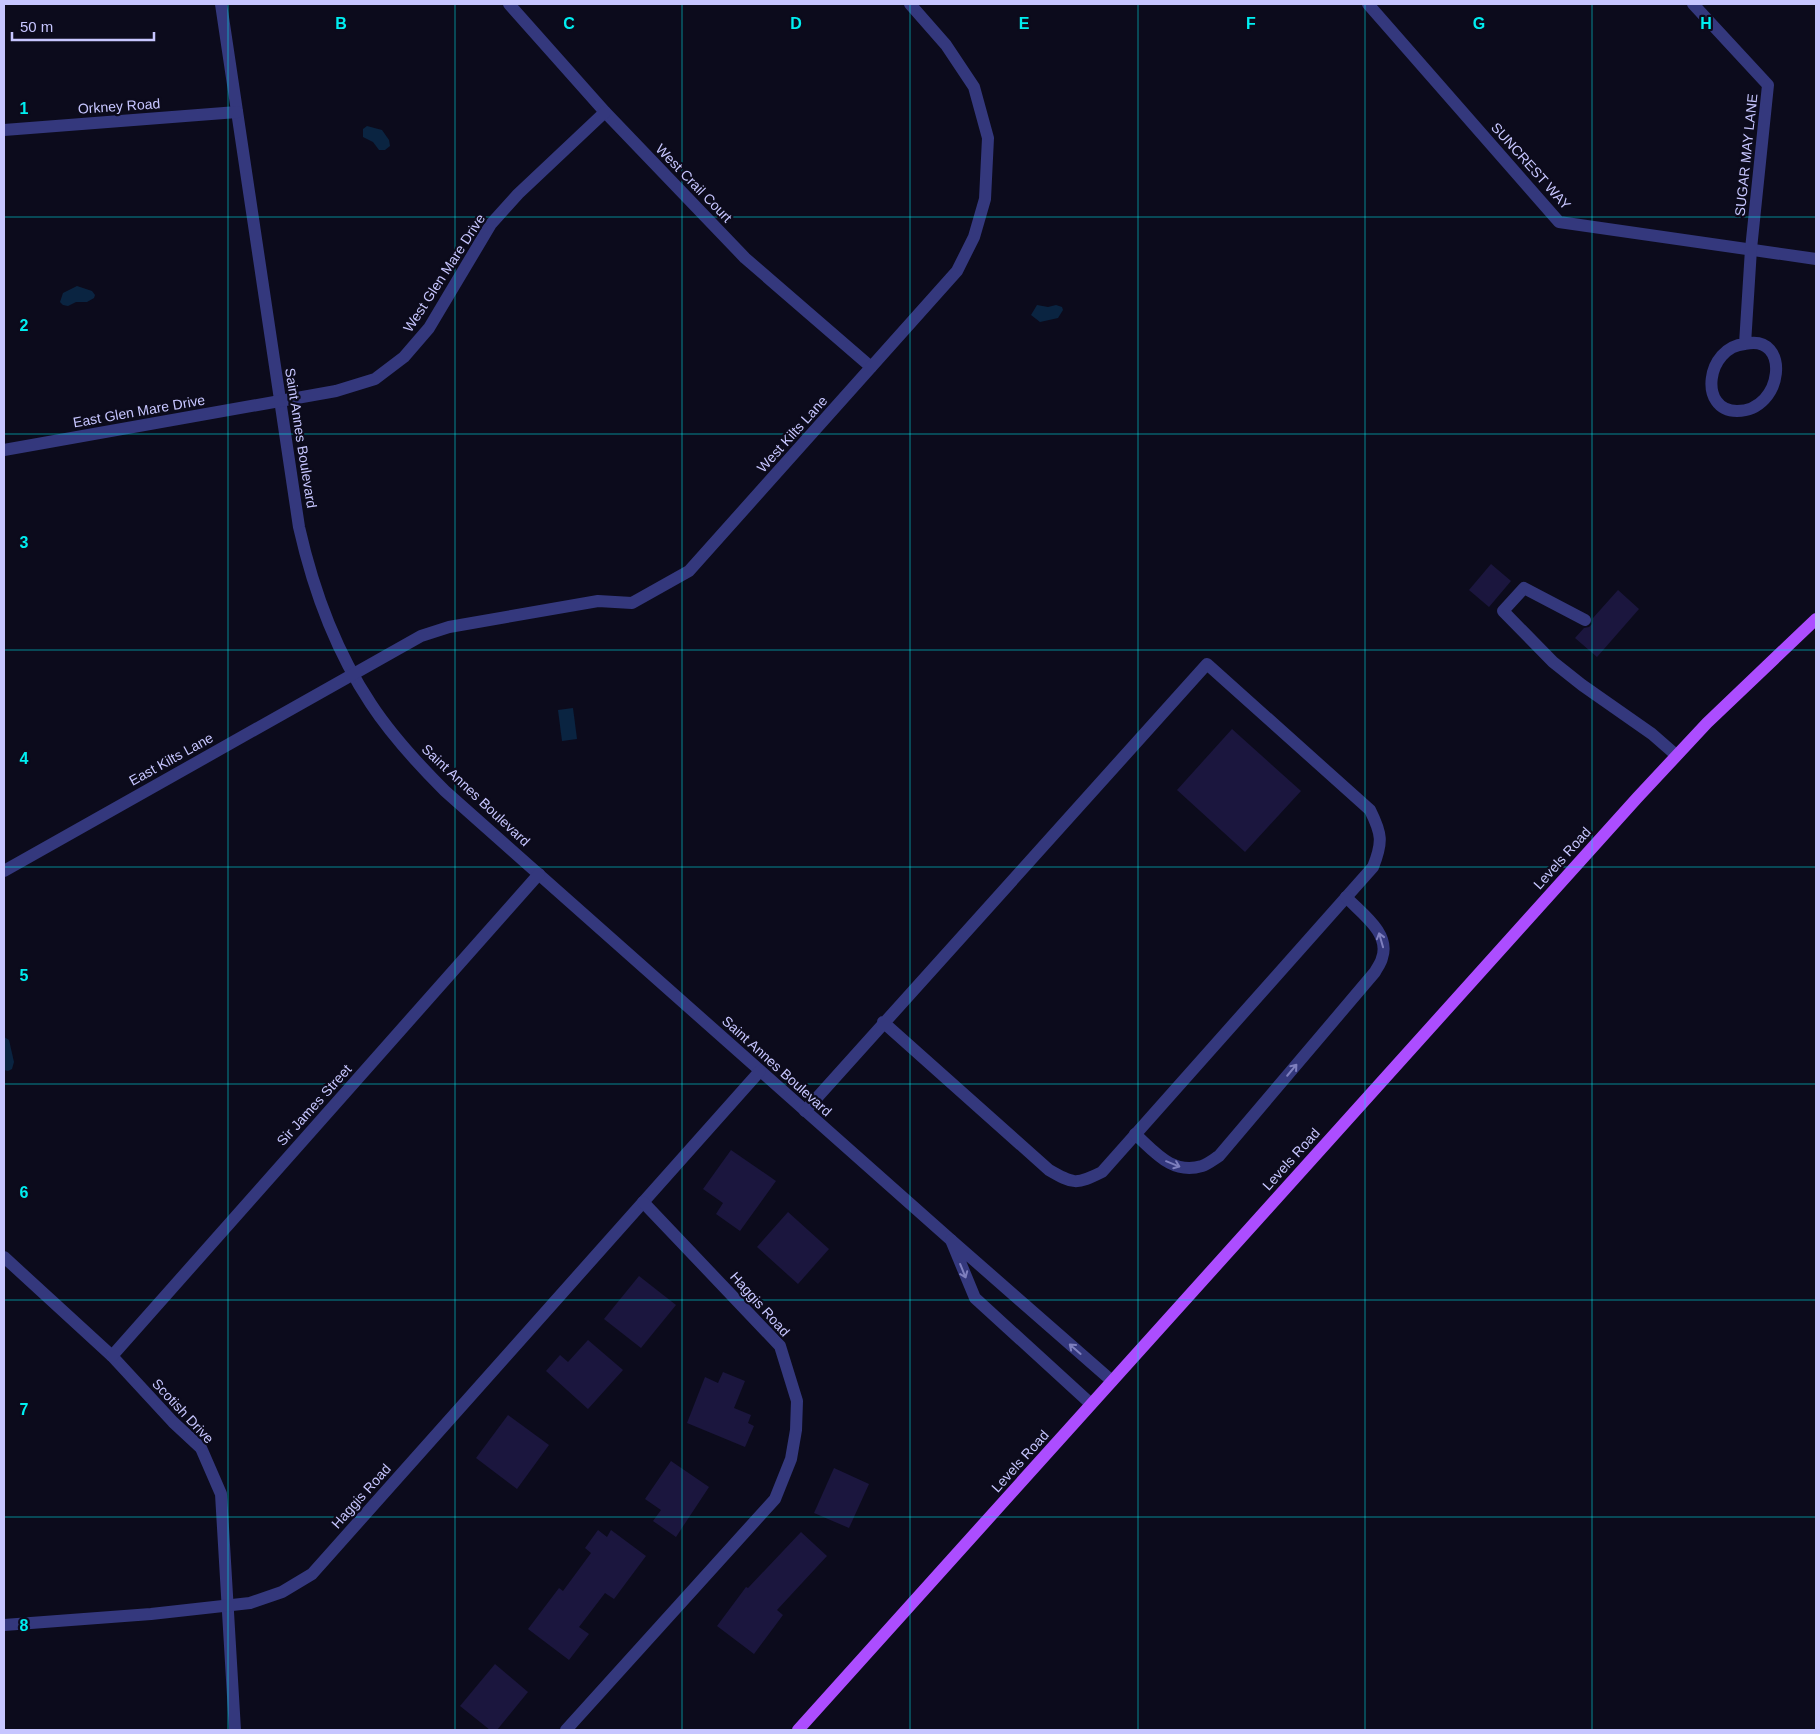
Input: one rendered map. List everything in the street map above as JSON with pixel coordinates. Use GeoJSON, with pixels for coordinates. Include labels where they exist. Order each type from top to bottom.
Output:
{"type":"FeatureCollection","features":[{"type":"Feature","properties":{"kind":"main road","name":"Levels Road"},"geometry":{"type":"LineString","coordinates":[[798,1730],[1676,755],[1737,693],[1816,619]]}},
{"type":"Feature","properties":{"kind":"street","name":"Saint Annes Boulevard"},"geometry":{"type":"LineString","coordinates":[[221,4],[298,519],[307,561],[320,602],[336,642],[370,703],[417,763],[445,791],[1112,1381]]}},
{"type":"Feature","properties":{"kind":"street","name":"West Crail Court"},"geometry":{"type":"LineString","coordinates":[[509,4],[605,112],[745,258],[872,367]]}},
{"type":"Feature","properties":{"kind":"street","name":"West Kilts Lane"},"geometry":{"type":"LineString","coordinates":[[354,673],[421,636],[449,627],[598,601],[632,603],[690,572],[957,271],[974,237],[985,199],[988,138],[974,87],[946,45],[910,4]]}},
{"type":"Feature","properties":{"kind":"street","name":"SUNCREST WAY"},"geometry":{"type":"LineString","coordinates":[[1368,4],[1559,222],[1816,259]]}},
{"type":"Feature","properties":{"kind":"street","name":"SUGAR MAY LANE"},"geometry":{"type":"LineString","coordinates":[[1693,4],[1768,85],[1751,249],[1745,344]]}},
{"type":"Feature","properties":{"kind":"street","name":"Orkney Road"},"geometry":{"type":"LineString","coordinates":[[4,130],[237,112]]}},
{"type":"Feature","properties":{"kind":"street","name":"West Glen Mare Drive"},"geometry":{"type":"LineString","coordinates":[[280,400],[336,391],[375,379],[404,357],[429,328],[491,224],[518,194],[605,112]]}},
{"type":"Feature","properties":{"kind":"street"},"geometry":{"type":"LineString","coordinates":[[1759,343],[1771,352],[1776,361],[1776,378],[1769,394],[1757,406],[1747,410],[1728,410],[1720,406],[1712,393],[1713,370],[1718,360],[1726,351],[1735,345],[1745,344],[1759,343]]}},
{"type":"Feature","properties":{"kind":"street","name":"East Glen Mare Drive"},"geometry":{"type":"LineString","coordinates":[[4,450],[280,400]]}},
{"type":"Feature","properties":{"kind":"street"},"geometry":{"type":"LineString","coordinates":[[1585,620],[1524,588],[1502,611],[1553,662],[1582,685],[1652,734],[1676,755]]}},
{"type":"Feature","properties":{"kind":"street"},"geometry":{"type":"LineString","coordinates":[[805,1111],[883,1022],[1206,664],[1370,810],[1379,828],[1380,849],[1373,866],[1102,1172],[1082,1182],[1065,1180],[1048,1170],[883,1022]]}},
{"type":"Feature","properties":{"kind":"street","name":"East Kilts Lane"},"geometry":{"type":"LineString","coordinates":[[4,871],[354,673]]}},
{"type":"Feature","properties":{"kind":"street","name":"Sir James Street"},"geometry":{"type":"LineString","coordinates":[[112,1356],[539,874]]}},
{"type":"Feature","properties":{"kind":"street"},"geometry":{"type":"LineString","coordinates":[[1136,1134],[1166,1163],[1182,1168],[1202,1166],[1219,1156],[1375,972],[1382,957],[1384,944],[1378,930],[1346,897]]}},
{"type":"Feature","properties":{"kind":"street","name":"Haggis Road"},"geometry":{"type":"LineString","coordinates":[[4,1624],[151,1614],[250,1603],[282,1592],[312,1574],[760,1071]]}},
{"type":"Feature","properties":{"kind":"street","name":"Haggis Road"},"geometry":{"type":"LineString","coordinates":[[566,1730],[775,1498],[791,1459],[796,1430],[797,1401],[780,1346],[643,1202]]}},
{"type":"Feature","properties":{"kind":"street","name":"Saint Annes Boulevard"},"geometry":{"type":"LineString","coordinates":[[951,1240],[975,1298],[1091,1404]]}},
{"type":"Feature","properties":{"kind":"street","name":"Scotish Drive"},"geometry":{"type":"LineString","coordinates":[[4,1257],[112,1356],[173,1422],[201,1448],[222,1494],[235,1730]]}},
{"type":"Feature","properties":{"kind":"water"},"geometry":{"type":"Polygon","coordinates":[[[367,126],[382,130],[389,140],[390,146],[385,150],[379,150],[373,142],[363,137],[363,129],[367,126]]]}},
{"type":"Feature","properties":{"kind":"water"},"geometry":{"type":"Polygon","coordinates":[[[77,286],[92,291],[95,295],[94,298],[87,302],[76,302],[68,306],[63,305],[60,302],[63,293],[77,286]]]}},
{"type":"Feature","properties":{"kind":"water"},"geometry":{"type":"Polygon","coordinates":[[[1037,305],[1048,307],[1056,305],[1062,307],[1063,310],[1058,318],[1040,322],[1031,315],[1037,305]]]}},
{"type":"Feature","properties":{"kind":"water"},"geometry":{"type":"Polygon","coordinates":[[[573,708],[577,739],[562,741],[558,710],[573,708]]]}},
{"type":"Feature","properties":{"kind":"water"},"geometry":{"type":"Polygon","coordinates":[[[4,1037],[9,1040],[14,1062],[12,1069],[8,1071],[4,1070],[4,1037]]]}},
{"type":"Feature","properties":{"kind":"building"},"geometry":{"type":"Polygon","coordinates":[[[1491,564],[1511,581],[1489,607],[1469,590],[1491,564]]]}},
{"type":"Feature","properties":{"kind":"building"},"geometry":{"type":"Polygon","coordinates":[[[1618,590],[1639,609],[1597,657],[1575,638],[1584,628],[1592,624],[1593,618],[1618,590]]]}},
{"type":"Feature","properties":{"kind":"building"},"geometry":{"type":"Polygon","coordinates":[[[1232,729],[1301,791],[1245,852],[1177,790],[1232,729]]]}},
{"type":"Feature","properties":{"kind":"building"},"geometry":{"type":"Polygon","coordinates":[[[731,1150],[776,1181],[740,1231],[716,1214],[723,1203],[703,1189],[731,1150]]]}},
{"type":"Feature","properties":{"kind":"building"},"geometry":{"type":"Polygon","coordinates":[[[788,1212],[829,1249],[798,1284],[757,1247],[788,1212]]]}},
{"type":"Feature","properties":{"kind":"building"},"geometry":{"type":"Polygon","coordinates":[[[639,1276],[676,1305],[641,1348],[604,1319],[639,1276]]]}},
{"type":"Feature","properties":{"kind":"building"},"geometry":{"type":"Polygon","coordinates":[[[588,1340],[623,1370],[588,1409],[546,1371],[560,1355],[568,1362],[588,1340]]]}},
{"type":"Feature","properties":{"kind":"building"},"geometry":{"type":"Polygon","coordinates":[[[723,1372],[745,1381],[734,1408],[751,1415],[748,1423],[754,1426],[745,1447],[687,1423],[705,1377],[718,1383],[723,1372]]]}},
{"type":"Feature","properties":{"kind":"building"},"geometry":{"type":"Polygon","coordinates":[[[508,1415],[549,1445],[517,1489],[476,1458],[508,1415]]]}},
{"type":"Feature","properties":{"kind":"building"},"geometry":{"type":"Polygon","coordinates":[[[671,1461],[709,1487],[676,1537],[653,1521],[661,1510],[645,1499],[671,1461]]]}},
{"type":"Feature","properties":{"kind":"building"},"geometry":{"type":"Polygon","coordinates":[[[834,1468],[869,1484],[849,1528],[814,1513],[834,1468]]]}},
{"type":"Feature","properties":{"kind":"building"},"geometry":{"type":"Polygon","coordinates":[[[598,1530],[607,1537],[611,1530],[646,1556],[614,1599],[605,1593],[579,1627],[589,1634],[569,1660],[528,1629],[559,1588],[563,1591],[591,1553],[585,1548],[598,1530]]]}},
{"type":"Feature","properties":{"kind":"building"},"geometry":{"type":"Polygon","coordinates":[[[801,1532],[827,1556],[777,1610],[783,1615],[754,1654],[717,1626],[746,1587],[748,1588],[801,1532]]]}},
{"type":"Feature","properties":{"kind":"building"},"geometry":{"type":"Polygon","coordinates":[[[495,1664],[528,1692],[497,1730],[490,1730],[460,1706],[495,1664]]]}}]}
